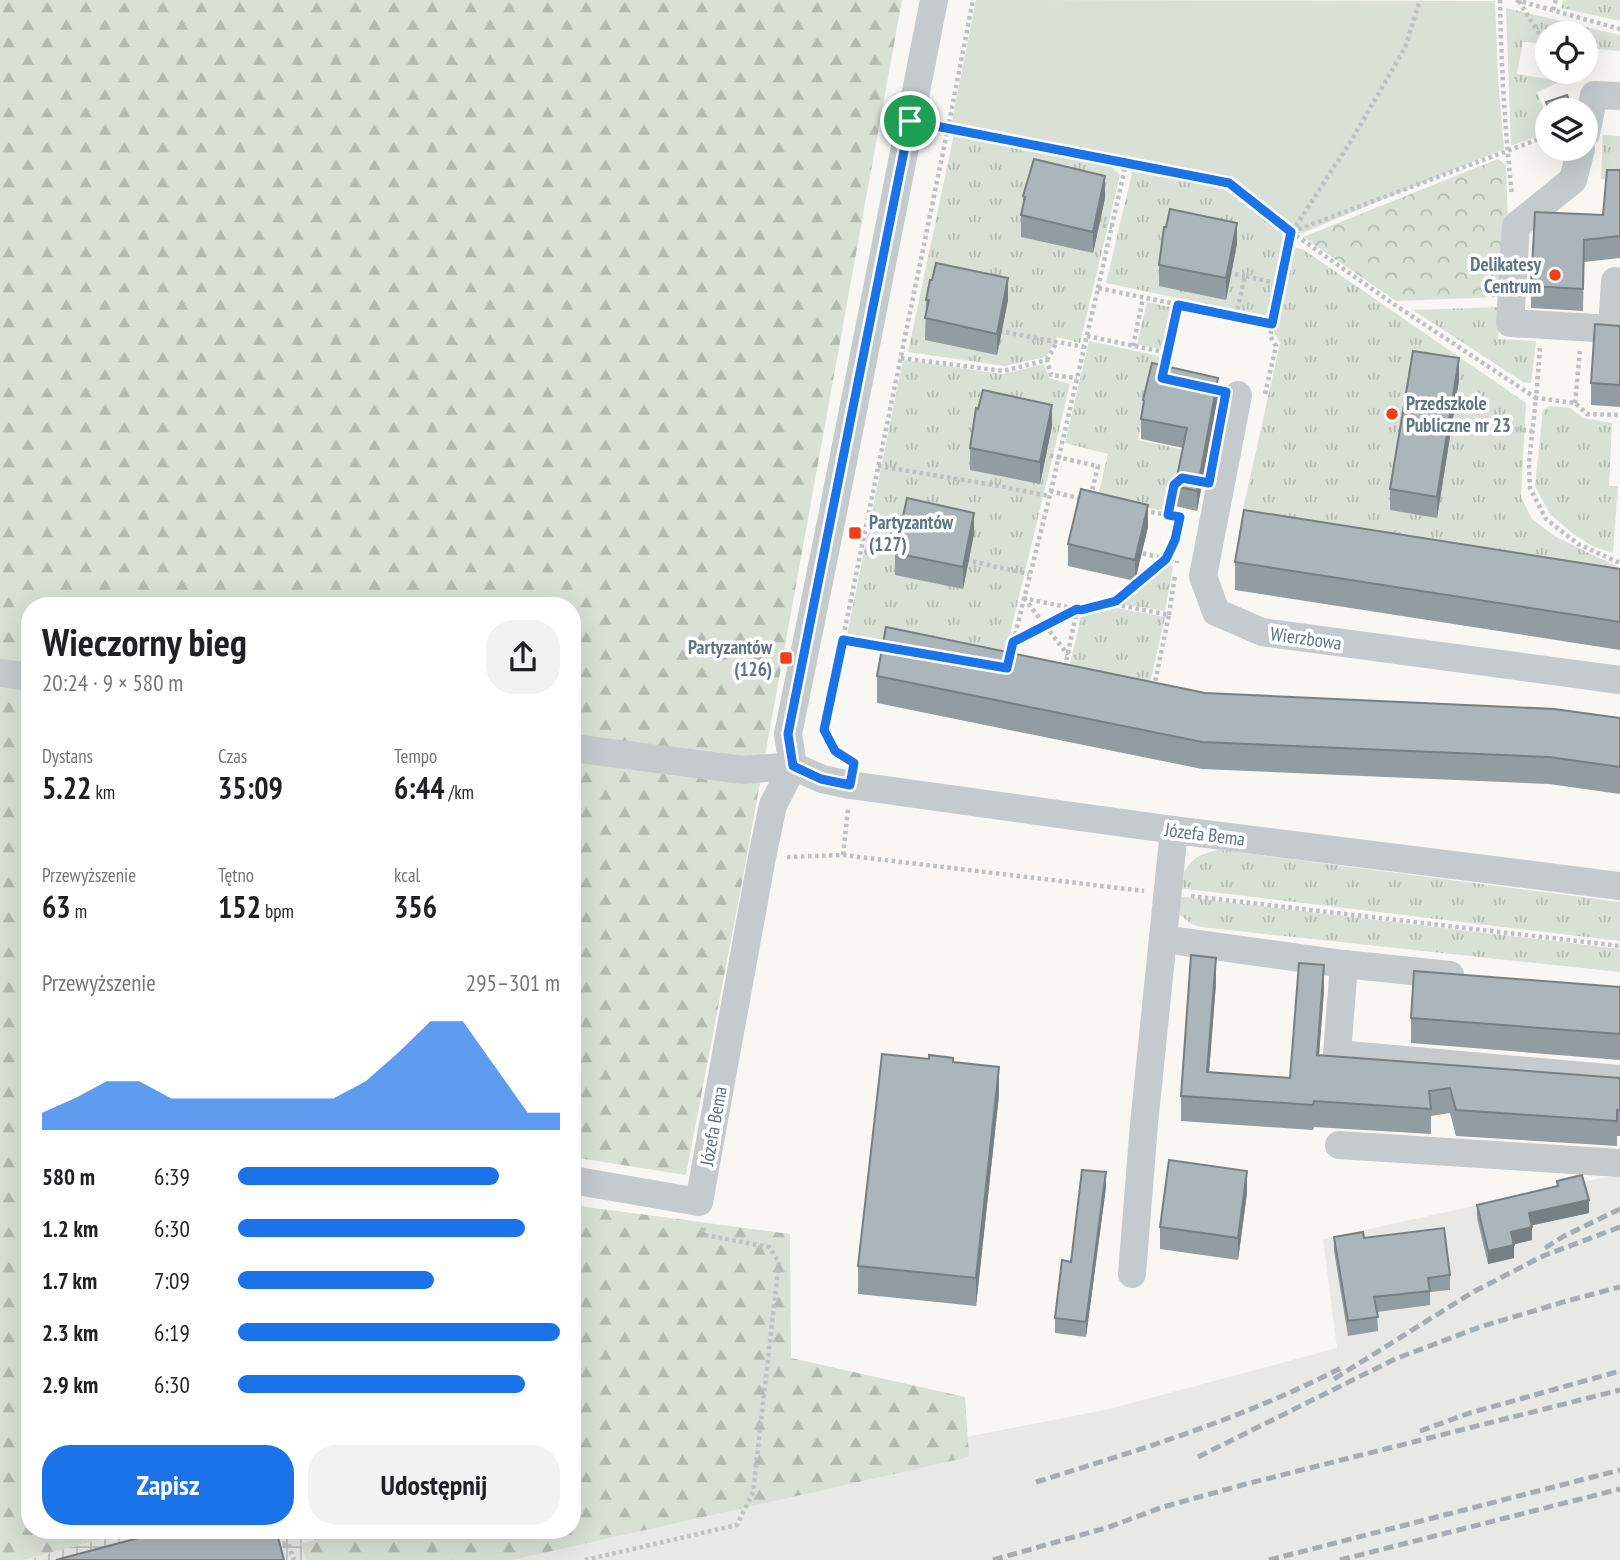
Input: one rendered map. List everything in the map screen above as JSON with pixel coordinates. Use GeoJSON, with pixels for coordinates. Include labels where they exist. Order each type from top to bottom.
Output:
{"type":"FeatureCollection","features":[{"type":"Feature","properties":{"kind":"street"},"geometry":{"type":"LineString","coordinates":[[793,766],[788,734],[933,0]]}},
{"type":"Feature","properties":{"kind":"street"},"geometry":{"type":"LineString","coordinates":[[1593,98],[1594,95],[1620,96]]}},
{"type":"Feature","properties":{"kind":"street"},"geometry":{"type":"LineString","coordinates":[[1578,161],[1573,180],[1516,226],[1510,323],[1612,328],[1615,281]]}},
{"type":"Feature","properties":{"kind":"street","name":"Wierzbowa"},"geometry":{"type":"LineString","coordinates":[[1251,396],[1203,576],[1216,612],[1262,632],[1620,680]]}},
{"type":"Feature","properties":{"kind":"street"},"geometry":{"type":"LineString","coordinates":[[0,673],[21,676]]}},
{"type":"Feature","properties":{"kind":"street","name":"Józefa Bema"},"geometry":{"type":"LineString","coordinates":[[581,749],[743,770],[793,766],[821,779],[850,785],[1174,830],[1620,886]]}},
{"type":"Feature","properties":{"kind":"street","name":"Józefa Bema"},"geometry":{"type":"LineString","coordinates":[[699,1202],[773,805],[793,766]]}},
{"type":"Feature","properties":{"kind":"street"},"geometry":{"type":"LineString","coordinates":[[1132,1274],[1144,1124],[1174,830]]}},
{"type":"Feature","properties":{"kind":"street"},"geometry":{"type":"LineString","coordinates":[[1163,939],[1344,964],[1482,978]]}},
{"type":"Feature","properties":{"kind":"street"},"geometry":{"type":"LineString","coordinates":[[1344,964],[1338,1054],[1620,1079]]}},
{"type":"Feature","properties":{"kind":"street"},"geometry":{"type":"LineString","coordinates":[[1339,1145],[1620,1163]]}},
{"type":"Feature","properties":{"kind":"street"},"geometry":{"type":"LineString","coordinates":[[581,1182],[699,1202]]}},
{"type":"Feature","properties":{"kind":"path"},"geometry":{"type":"LineString","coordinates":[[844,855],[854,763],[835,751],[824,730],[972,0]]}},
{"type":"Feature","properties":{"kind":"path"},"geometry":{"type":"LineString","coordinates":[[1251,396],[1276,346],[1270,336],[1291,232],[1351,141],[1405,48],[1420,0]]}},
{"type":"Feature","properties":{"kind":"path"},"geometry":{"type":"LineString","coordinates":[[1500,0],[1507,152],[1516,226]]}},
{"type":"Feature","properties":{"kind":"path"},"geometry":{"type":"LineString","coordinates":[[1518,0],[1620,29]]}},
{"type":"Feature","properties":{"kind":"path"},"geometry":{"type":"LineString","coordinates":[[1518,0],[1535,28]]}},
{"type":"Feature","properties":{"kind":"path"},"geometry":{"type":"LineString","coordinates":[[1553,10],[1556,0]]}},
{"type":"Feature","properties":{"kind":"path"},"geometry":{"type":"LineString","coordinates":[[910,121],[1229,183],[1291,232],[1536,398],[1575,402],[1587,414],[1620,415]]}},
{"type":"Feature","properties":{"kind":"path"},"geometry":{"type":"LineString","coordinates":[[1291,232],[1535,141]]}},
{"type":"Feature","properties":{"kind":"path"},"geometry":{"type":"LineString","coordinates":[[1010,655],[1126,163]]}},
{"type":"Feature","properties":{"kind":"path"},"geometry":{"type":"LineString","coordinates":[[1093,223],[1112,228]]}},
{"type":"Feature","properties":{"kind":"path"},"geometry":{"type":"LineString","coordinates":[[1225,272],[1280,284]]}},
{"type":"Feature","properties":{"kind":"path"},"geometry":{"type":"LineString","coordinates":[[1236,316],[1245,276]]}},
{"type":"Feature","properties":{"kind":"path"},"geometry":{"type":"LineString","coordinates":[[1098,288],[1272,324]]}},
{"type":"Feature","properties":{"kind":"path"},"geometry":{"type":"LineString","coordinates":[[1133,346],[1143,298]]}},
{"type":"Feature","properties":{"kind":"path"},"geometry":{"type":"LineString","coordinates":[[1162,378],[1178,305]]}},
{"type":"Feature","properties":{"kind":"path"},"geometry":{"type":"LineString","coordinates":[[1542,325],[1528,463],[1530,488],[1546,519],[1578,544],[1620,563]]}},
{"type":"Feature","properties":{"kind":"path"},"geometry":{"type":"LineString","coordinates":[[1575,402],[1583,327]]}},
{"type":"Feature","properties":{"kind":"path"},"geometry":{"type":"LineString","coordinates":[[992,329],[1084,348]]}},
{"type":"Feature","properties":{"kind":"path"},"geometry":{"type":"LineString","coordinates":[[1087,336],[1168,353]]}},
{"type":"Feature","properties":{"kind":"path"},"geometry":{"type":"LineString","coordinates":[[1057,342],[1047,360],[1051,375],[1077,378]]}},
{"type":"Feature","properties":{"kind":"path"},"geometry":{"type":"LineString","coordinates":[[901,358],[1003,371],[1047,360]]}},
{"type":"Feature","properties":{"kind":"path"},"geometry":{"type":"LineString","coordinates":[[1453,421],[1532,431]]}},
{"type":"Feature","properties":{"kind":"path"},"geometry":{"type":"LineString","coordinates":[[877,466],[1093,501],[1097,466],[1039,453]]}},
{"type":"Feature","properties":{"kind":"path"},"geometry":{"type":"LineString","coordinates":[[1168,515],[1174,485],[1182,478]]}},
{"type":"Feature","properties":{"kind":"path"},"geometry":{"type":"LineString","coordinates":[[1023,598],[1081,610],[1116,601],[1166,559],[1175,540],[1180,517],[1141,510]]}},
{"type":"Feature","properties":{"kind":"path"},"geometry":{"type":"LineString","coordinates":[[1135,551],[1177,561],[1169,615],[1151,698]]}},
{"type":"Feature","properties":{"kind":"path"},"geometry":{"type":"LineString","coordinates":[[962,559],[1029,574]]}},
{"type":"Feature","properties":{"kind":"path"},"geometry":{"type":"LineString","coordinates":[[1023,598],[1068,655]]}},
{"type":"Feature","properties":{"kind":"path"},"geometry":{"type":"LineString","coordinates":[[1108,603],[1169,615]]}},
{"type":"Feature","properties":{"kind":"path"},"geometry":{"type":"LineString","coordinates":[[1013,642],[1077,609]]}},
{"type":"Feature","properties":{"kind":"path"},"geometry":{"type":"LineString","coordinates":[[1065,667],[1077,609]]}},
{"type":"Feature","properties":{"kind":"path"},"geometry":{"type":"LineString","coordinates":[[843,640],[898,649]]}},
{"type":"Feature","properties":{"kind":"path"},"geometry":{"type":"LineString","coordinates":[[585,1560],[737,1525],[753,1492],[779,1262],[769,1247],[705,1235],[699,1202]]}},
{"type":"Feature","properties":{"kind":"path"},"geometry":{"type":"LineString","coordinates":[[264,1550],[288,1543],[294,1560]]}},
{"type":"Feature","properties":{"kind":"shaded area"},"geometry":{"type":"Polygon","coordinates":[[[1620,1174],[1620,1560],[451,1560],[536,1539],[581,1539],[581,1528],[776,1474],[1109,1409],[1337,1348],[1323,1239],[1620,1174]]]}},
{"type":"Feature","properties":{"kind":"shaded area"},"geometry":{"type":"Polygon","coordinates":[[[101,1539],[319,1539],[301,1544],[306,1560],[25,1560],[101,1539]]]}},
{"type":"Feature","properties":{"kind":"green space"},"geometry":{"type":"Polygon","coordinates":[[[0,0],[902,0],[743,877],[686,1175],[581,1158],[581,597],[21,597],[21,1539],[100,1539],[24,1560],[0,1560],[0,0]]]}},
{"type":"Feature","properties":{"kind":"green space"},"geometry":{"type":"Polygon","coordinates":[[[976,0],[1495,1],[1504,149],[1300,234],[1233,183],[951,126],[976,0]]]}},
{"type":"Feature","properties":{"kind":"green space"},"geometry":{"type":"Polygon","coordinates":[[[1563,0],[1620,0],[1620,21],[1561,8],[1563,0]]]}},
{"type":"Feature","properties":{"kind":"green space"},"geometry":{"type":"Polygon","coordinates":[[[1506,8],[1561,21],[1535,21],[1535,43],[1523,42],[1517,74],[1535,77],[1535,84],[1555,84],[1537,92],[1539,98],[1535,98],[1535,137],[1511,146],[1506,8]]]}},
{"type":"Feature","properties":{"kind":"green space"},"geometry":{"type":"Polygon","coordinates":[[[1598,30],[1620,35],[1620,51],[1598,49],[1598,30]]]}},
{"type":"Feature","properties":{"kind":"green space"},"geometry":{"type":"Polygon","coordinates":[[[954,134],[1111,166],[1120,175],[1080,343],[1057,337],[1046,357],[1005,366],[908,352],[954,134]]]}},
{"type":"Feature","properties":{"kind":"green space"},"geometry":{"type":"Polygon","coordinates":[[[1603,135],[1620,136],[1620,180],[1601,179],[1603,135]]]}},
{"type":"Feature","properties":{"kind":"green space"},"geometry":{"type":"Polygon","coordinates":[[[1498,159],[1506,165],[1508,226],[1501,297],[1396,301],[1303,237],[1498,159]]]}},
{"type":"Feature","properties":{"kind":"green space"},"geometry":{"type":"Polygon","coordinates":[[[1133,169],[1221,187],[1284,233],[1268,317],[1106,283],[1133,169]]]}},
{"type":"Feature","properties":{"kind":"green space","name":"Przedszkole Publiczne nr 23"},"geometry":{"type":"Polygon","coordinates":[[[1293,247],[1304,250],[1526,403],[1521,497],[1532,519],[1556,537],[1620,568],[1620,598],[1462,548],[1242,514],[1280,343],[1274,332],[1293,247]]]}},
{"type":"Feature","properties":{"kind":"green space"},"geometry":{"type":"Polygon","coordinates":[[[1147,302],[1174,308],[1165,350],[1137,344],[1147,302]]]}},
{"type":"Feature","properties":{"kind":"green space"},"geometry":{"type":"Polygon","coordinates":[[[1501,307],[1498,339],[1536,341],[1531,383],[1523,382],[1413,310],[1501,307]]]}},
{"type":"Feature","properties":{"kind":"green space"},"geometry":{"type":"Polygon","coordinates":[[[1089,341],[1163,357],[1157,382],[1150,381],[1138,440],[1212,456],[1207,476],[1183,471],[1173,478],[1166,511],[1101,500],[1098,495],[1108,454],[1065,443],[1089,341]]]}},
{"type":"Feature","properties":{"kind":"green space"},"geometry":{"type":"Polygon","coordinates":[[[903,360],[1002,374],[1044,364],[1049,378],[1070,384],[1003,663],[847,635],[903,360]]]}},
{"type":"Feature","properties":{"kind":"green space"},"geometry":{"type":"Polygon","coordinates":[[[1550,406],[1570,408],[1583,418],[1612,423],[1609,486],[1618,486],[1613,553],[1592,546],[1572,533],[1550,514],[1535,486],[1543,410],[1550,406]]]}},
{"type":"Feature","properties":{"kind":"green space"},"geometry":{"type":"Polygon","coordinates":[[[1169,563],[1173,567],[1165,611],[1117,603],[1160,568],[1169,563]]]}},
{"type":"Feature","properties":{"kind":"green space"},"geometry":{"type":"Polygon","coordinates":[[[1106,606],[1165,617],[1148,692],[1067,676],[1082,613],[1106,606]]]}},
{"type":"Feature","properties":{"kind":"green space"},"geometry":{"type":"Polygon","coordinates":[[[1220,850],[1620,902],[1620,941],[1178,888],[1184,873],[1197,857],[1220,850]]]}},
{"type":"Feature","properties":{"kind":"green space"},"geometry":{"type":"Polygon","coordinates":[[[1176,896],[1620,949],[1620,972],[1201,927],[1191,924],[1178,913],[1176,896]]]}},
{"type":"Feature","properties":{"kind":"green space"},"geometry":{"type":"Polygon","coordinates":[[[581,1206],[790,1234],[791,1358],[965,1397],[969,1457],[512,1560],[306,1560],[301,1544],[319,1539],[581,1539],[581,1206]]]}},
{"type":"Feature","properties":{"kind":"building"},"geometry":{"type":"Polygon","coordinates":[[[1034,159],[1105,176],[1093,232],[1021,215],[1023,196],[1034,159]]]}},
{"type":"Feature","properties":{"kind":"building"},"geometry":{"type":"Polygon","coordinates":[[[1607,170],[1620,170],[1620,236],[1584,240],[1583,289],[1531,286],[1535,212],[1603,215],[1607,170]]]}},
{"type":"Feature","properties":{"kind":"building"},"geometry":{"type":"Polygon","coordinates":[[[1170,209],[1237,223],[1226,278],[1159,265],[1164,227],[1170,209]]]}},
{"type":"Feature","properties":{"kind":"building"},"geometry":{"type":"Polygon","coordinates":[[[936,263],[1008,278],[997,334],[925,318],[930,280],[936,263]]]}},
{"type":"Feature","properties":{"kind":"building"},"geometry":{"type":"Polygon","coordinates":[[[1595,324],[1620,326],[1620,385],[1591,383],[1595,324]]]}},
{"type":"Feature","properties":{"kind":"building"},"geometry":{"type":"Polygon","coordinates":[[[1413,351],[1459,358],[1437,497],[1390,489],[1413,351]]]}},
{"type":"Feature","properties":{"kind":"building"},"geometry":{"type":"Polygon","coordinates":[[[1152,363],[1218,378],[1197,491],[1175,486],[1187,428],[1141,419],[1152,363]]]}},
{"type":"Feature","properties":{"kind":"building"},"geometry":{"type":"Polygon","coordinates":[[[983,390],[1052,405],[1040,462],[970,448],[976,408],[978,409],[983,390]]]}},
{"type":"Feature","properties":{"kind":"building"},"geometry":{"type":"Polygon","coordinates":[[[1081,489],[1148,505],[1135,560],[1068,544],[1081,489]]]}},
{"type":"Feature","properties":{"kind":"building"},"geometry":{"type":"Polygon","coordinates":[[[907,498],[974,513],[963,567],[895,553],[907,498]]]}},
{"type":"Feature","properties":{"kind":"building"},"geometry":{"type":"Polygon","coordinates":[[[1244,510],[1620,569],[1620,622],[1235,562],[1244,510]]]}},
{"type":"Feature","properties":{"kind":"building"},"geometry":{"type":"Polygon","coordinates":[[[886,627],[1205,693],[1554,709],[1620,718],[1620,767],[1549,757],[1202,742],[877,676],[886,627]]]}},
{"type":"Feature","properties":{"kind":"building"},"geometry":{"type":"Polygon","coordinates":[[[1191,955],[1216,958],[1207,1072],[1290,1078],[1299,963],[1324,965],[1317,1055],[1620,1078],[1620,1110],[1617,1110],[1617,1121],[1456,1110],[1450,1088],[1429,1091],[1431,1109],[1314,1101],[1313,1105],[1181,1096],[1191,955]]]}},
{"type":"Feature","properties":{"kind":"building"},"geometry":{"type":"Polygon","coordinates":[[[1414,971],[1620,987],[1620,1034],[1411,1018],[1414,971]]]}},
{"type":"Feature","properties":{"kind":"building"},"geometry":{"type":"Polygon","coordinates":[[[882,1054],[929,1059],[929,1055],[953,1058],[953,1062],[999,1067],[976,1278],[858,1266],[882,1054]]]}},
{"type":"Feature","properties":{"kind":"building"},"geometry":{"type":"Polygon","coordinates":[[[1169,1160],[1247,1171],[1238,1238],[1160,1227],[1169,1160]]]}},
{"type":"Feature","properties":{"kind":"building"},"geometry":{"type":"Polygon","coordinates":[[[1082,1170],[1106,1172],[1086,1322],[1055,1318],[1062,1260],[1071,1262],[1082,1170]]]}},
{"type":"Feature","properties":{"kind":"building"},"geometry":{"type":"Polygon","coordinates":[[[1582,1175],[1589,1200],[1529,1213],[1532,1227],[1511,1232],[1514,1245],[1488,1251],[1477,1205],[1558,1186],[1557,1181],[1582,1175]]]}},
{"type":"Feature","properties":{"kind":"building"},"geometry":{"type":"Polygon","coordinates":[[[1444,1228],[1450,1275],[1428,1278],[1430,1291],[1374,1297],[1378,1317],[1348,1321],[1334,1237],[1363,1232],[1364,1238],[1444,1228]]]}},
{"type":"Feature","properties":{"kind":"building"},"geometry":{"type":"Polygon","coordinates":[[[134,1539],[278,1539],[284,1560],[56,1560],[134,1539]]]}},
{"type":"Feature","properties":{"kind":"railway"},"geometry":{"type":"LineString","coordinates":[[1545,1248],[1620,1209]]}},
{"type":"Feature","properties":{"kind":"railway"},"geometry":{"type":"LineString","coordinates":[[1334,1379],[1473,1292],[1543,1256],[1620,1227]]}},
{"type":"Feature","properties":{"kind":"railway"},"geometry":{"type":"LineString","coordinates":[[1198,1457],[1395,1359],[1483,1326],[1620,1287]]}},
{"type":"Feature","properties":{"kind":"railway"},"geometry":{"type":"LineString","coordinates":[[1036,1482],[1229,1418],[1341,1368]]}},
{"type":"Feature","properties":{"kind":"railway"},"geometry":{"type":"LineString","coordinates":[[1420,1431],[1470,1413],[1620,1371]]}},
{"type":"Feature","properties":{"kind":"railway"},"geometry":{"type":"LineString","coordinates":[[993,1560],[1246,1484],[1620,1390]]}},
{"type":"Feature","properties":{"kind":"railway"},"geometry":{"type":"LineString","coordinates":[[1269,1560],[1620,1470]]}},
{"type":"Feature","properties":{"kind":"railway"},"geometry":{"type":"LineString","coordinates":[[1340,1560],[1620,1489]]}},
{"type":"Feature","properties":{"kind":"place","name":"Delikatesy Centrum"},"geometry":{"type":"Point","coordinates":[1555,275]}},
{"type":"Feature","properties":{"kind":"place","name":"Przedszkole Publiczne nr 23"},"geometry":{"type":"Point","coordinates":[1392,414]}},
{"type":"Feature","properties":{"kind":"place","name":"Partyzantów (127)"},"geometry":{"type":"Point","coordinates":[855,533]}},
{"type":"Feature","properties":{"kind":"place","name":"Partyzantów (126)"},"geometry":{"type":"Point","coordinates":[786,658]}},
{"type":"Feature","properties":{"kind":"route"},"geometry":{"type":"LineString","coordinates":[[910,121],[1229,183],[1291,232],[1272,324],[1178,305],[1162,378],[1226,392],[1209,483],[1182,478],[1174,485],[1168,515],[1180,517],[1175,540],[1166,559],[1116,601],[1077,609],[1013,642],[1007,668],[843,640],[824,730],[835,751],[854,763],[850,785],[821,779],[793,766],[788,734],[910,121]]}}]}
